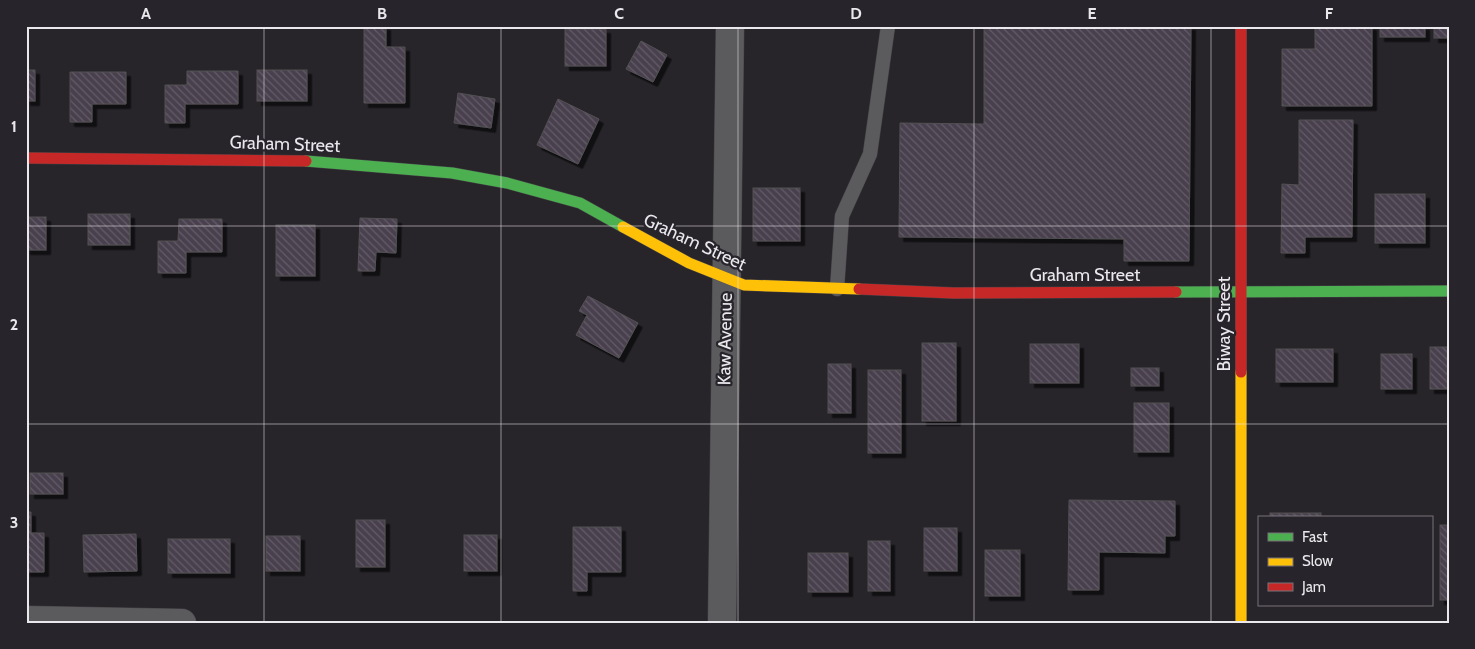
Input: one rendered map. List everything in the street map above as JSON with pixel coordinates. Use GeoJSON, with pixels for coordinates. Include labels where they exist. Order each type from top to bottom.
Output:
{"type":"FeatureCollection","features":[{"type":"Feature","properties":{"kind":"street","name":"Kaw Avenue"},"geometry":{"type":"LineString","coordinates":[[722,623],[730,26]]}},
{"type":"Feature","properties":{"kind":"street","name":"Biway Street"},"geometry":{"type":"LineString","coordinates":[[1241,26],[1241,623]]}},
{"type":"Feature","properties":{"kind":"street","name":"Graham Street"},"geometry":{"type":"LineString","coordinates":[[26,158],[295,160],[452,173],[507,183],[580,203],[689,263],[744,285],[953,293],[1449,291]]}},
{"type":"Feature","properties":{"kind":"street"},"geometry":{"type":"LineString","coordinates":[[26,620],[182,623]]}},
{"type":"Feature","properties":{"kind":"lane"},"geometry":{"type":"LineString","coordinates":[[837,289],[842,216],[870,154],[888,26]]}},
{"type":"Feature","properties":{"kind":"building"},"geometry":{"type":"Polygon","coordinates":[[[364,26],[386,26],[386,47],[405,47],[405,103],[364,103],[364,26]]]}},
{"type":"Feature","properties":{"kind":"building"},"geometry":{"type":"Polygon","coordinates":[[[984,26],[1191,26],[1189,261],[1124,261],[1124,239],[899,237],[900,123],[984,124],[984,26]]]}},
{"type":"Feature","properties":{"kind":"building"},"geometry":{"type":"Polygon","coordinates":[[[1315,26],[1372,26],[1372,106],[1282,106],[1282,49],[1315,49],[1315,26]]]}},
{"type":"Feature","properties":{"kind":"building"},"geometry":{"type":"Polygon","coordinates":[[[1380,26],[1425,26],[1425,37],[1380,37],[1380,26]]]}},
{"type":"Feature","properties":{"kind":"building"},"geometry":{"type":"Polygon","coordinates":[[[1434,26],[1449,26],[1449,38],[1434,38],[1434,26]]]}},
{"type":"Feature","properties":{"kind":"building"},"geometry":{"type":"Polygon","coordinates":[[[565,29],[606,29],[606,66],[565,66],[565,29]]]}},
{"type":"Feature","properties":{"kind":"building"},"geometry":{"type":"Polygon","coordinates":[[[641,41],[667,55],[653,82],[626,69],[641,41]]]}},
{"type":"Feature","properties":{"kind":"building"},"geometry":{"type":"Polygon","coordinates":[[[26,70],[35,70],[35,101],[26,101],[26,70]]]}},
{"type":"Feature","properties":{"kind":"building"},"geometry":{"type":"Polygon","coordinates":[[[257,70],[307,70],[307,101],[257,101],[257,70]]]}},
{"type":"Feature","properties":{"kind":"building"},"geometry":{"type":"Polygon","coordinates":[[[187,71],[238,71],[238,104],[185,104],[185,123],[165,123],[165,85],[187,85],[187,71]]]}},
{"type":"Feature","properties":{"kind":"building"},"geometry":{"type":"Polygon","coordinates":[[[70,72],[126,72],[126,104],[92,104],[92,122],[70,122],[70,72]]]}},
{"type":"Feature","properties":{"kind":"building"},"geometry":{"type":"Polygon","coordinates":[[[458,93],[495,99],[491,128],[454,123],[458,93]]]}},
{"type":"Feature","properties":{"kind":"building"},"geometry":{"type":"Polygon","coordinates":[[[558,99],[599,119],[578,164],[537,145],[558,99]]]}},
{"type":"Feature","properties":{"kind":"building"},"geometry":{"type":"Polygon","coordinates":[[[1299,120],[1353,120],[1352,237],[1305,237],[1305,253],[1281,253],[1282,184],[1299,185],[1299,120]]]}},
{"type":"Feature","properties":{"kind":"building"},"geometry":{"type":"Polygon","coordinates":[[[753,188],[800,188],[800,241],[753,241],[753,188]]]}},
{"type":"Feature","properties":{"kind":"building"},"geometry":{"type":"Polygon","coordinates":[[[1375,194],[1425,194],[1425,243],[1375,243],[1375,194]]]}},
{"type":"Feature","properties":{"kind":"building"},"geometry":{"type":"Polygon","coordinates":[[[88,214],[130,214],[130,245],[88,245],[88,214]]]}},
{"type":"Feature","properties":{"kind":"building"},"geometry":{"type":"Polygon","coordinates":[[[26,217],[46,217],[46,250],[26,250],[26,217]]]}},
{"type":"Feature","properties":{"kind":"building"},"geometry":{"type":"Polygon","coordinates":[[[360,218],[397,219],[396,253],[376,252],[375,271],[358,271],[360,218]]]}},
{"type":"Feature","properties":{"kind":"building"},"geometry":{"type":"Polygon","coordinates":[[[179,219],[222,219],[222,252],[186,252],[186,273],[158,273],[158,241],[178,241],[179,219]]]}},
{"type":"Feature","properties":{"kind":"building"},"geometry":{"type":"Polygon","coordinates":[[[276,225],[315,225],[315,276],[276,276],[276,225]]]}},
{"type":"Feature","properties":{"kind":"building"},"geometry":{"type":"Polygon","coordinates":[[[588,296],[638,323],[619,358],[576,335],[587,315],[579,311],[588,296]]]}},
{"type":"Feature","properties":{"kind":"building"},"geometry":{"type":"Polygon","coordinates":[[[922,343],[956,343],[956,421],[922,421],[922,343]]]}},
{"type":"Feature","properties":{"kind":"building"},"geometry":{"type":"Polygon","coordinates":[[[1030,344],[1079,344],[1079,383],[1030,383],[1030,344]]]}},
{"type":"Feature","properties":{"kind":"building"},"geometry":{"type":"Polygon","coordinates":[[[1430,347],[1449,347],[1449,389],[1430,389],[1430,347]]]}},
{"type":"Feature","properties":{"kind":"building"},"geometry":{"type":"Polygon","coordinates":[[[1276,349],[1333,349],[1333,382],[1276,382],[1276,349]]]}},
{"type":"Feature","properties":{"kind":"building"},"geometry":{"type":"Polygon","coordinates":[[[1381,354],[1412,354],[1412,389],[1381,389],[1381,354]]]}},
{"type":"Feature","properties":{"kind":"building"},"geometry":{"type":"Polygon","coordinates":[[[828,364],[851,364],[851,413],[828,413],[828,364]]]}},
{"type":"Feature","properties":{"kind":"building"},"geometry":{"type":"Polygon","coordinates":[[[1131,368],[1159,368],[1159,386],[1131,386],[1131,368]]]}},
{"type":"Feature","properties":{"kind":"building"},"geometry":{"type":"Polygon","coordinates":[[[868,370],[901,370],[901,453],[868,453],[868,370]]]}},
{"type":"Feature","properties":{"kind":"building"},"geometry":{"type":"Polygon","coordinates":[[[1134,403],[1169,403],[1169,452],[1134,452],[1134,403]]]}},
{"type":"Feature","properties":{"kind":"building"},"geometry":{"type":"Polygon","coordinates":[[[30,473],[63,473],[63,494],[30,494],[30,473]]]}},
{"type":"Feature","properties":{"kind":"building"},"geometry":{"type":"Polygon","coordinates":[[[1069,500],[1175,501],[1175,536],[1165,536],[1165,553],[1099,552],[1099,590],[1068,590],[1069,500]]]}},
{"type":"Feature","properties":{"kind":"building"},"geometry":{"type":"Polygon","coordinates":[[[26,512],[31,512],[31,533],[44,533],[44,572],[26,572],[26,512]]]}},
{"type":"Feature","properties":{"kind":"building"},"geometry":{"type":"Polygon","coordinates":[[[1270,513],[1321,513],[1321,516],[1270,516],[1270,513]]]}},
{"type":"Feature","properties":{"kind":"building"},"geometry":{"type":"Polygon","coordinates":[[[356,520],[385,520],[385,567],[356,567],[356,520]]]}},
{"type":"Feature","properties":{"kind":"building"},"geometry":{"type":"Polygon","coordinates":[[[1440,525],[1449,525],[1449,600],[1440,600],[1440,525]]]}},
{"type":"Feature","properties":{"kind":"building"},"geometry":{"type":"Polygon","coordinates":[[[573,527],[621,527],[621,572],[587,572],[587,591],[573,591],[573,527]]]}},
{"type":"Feature","properties":{"kind":"building"},"geometry":{"type":"Polygon","coordinates":[[[924,528],[957,528],[957,571],[924,571],[924,528]]]}},
{"type":"Feature","properties":{"kind":"building"},"geometry":{"type":"Polygon","coordinates":[[[136,534],[137,571],[84,572],[83,535],[136,534]]]}},
{"type":"Feature","properties":{"kind":"building"},"geometry":{"type":"Polygon","coordinates":[[[464,535],[497,535],[497,571],[464,571],[464,535]]]}},
{"type":"Feature","properties":{"kind":"building"},"geometry":{"type":"Polygon","coordinates":[[[266,536],[300,536],[300,571],[266,571],[266,536]]]}},
{"type":"Feature","properties":{"kind":"building"},"geometry":{"type":"Polygon","coordinates":[[[168,539],[230,539],[230,573],[168,573],[168,539]]]}},
{"type":"Feature","properties":{"kind":"building"},"geometry":{"type":"Polygon","coordinates":[[[868,541],[890,541],[890,591],[868,591],[868,541]]]}},
{"type":"Feature","properties":{"kind":"building"},"geometry":{"type":"Polygon","coordinates":[[[985,550],[1020,550],[1020,596],[985,596],[985,550]]]}},
{"type":"Feature","properties":{"kind":"building"},"geometry":{"type":"Polygon","coordinates":[[[808,553],[848,553],[848,592],[808,592],[808,553]]]}},
{"type":"Feature","properties":{"kind":"traffic: fast"},"geometry":{"type":"LineString","coordinates":[[306,161],[452,173],[507,183],[580,203],[623,227]]}},
{"type":"Feature","properties":{"kind":"traffic: fast"},"geometry":{"type":"LineString","coordinates":[[1176,292],[1449,291]]}},
{"type":"Feature","properties":{"kind":"traffic: slow"},"geometry":{"type":"LineString","coordinates":[[623,227],[689,263],[744,285],[859,289]]}},
{"type":"Feature","properties":{"kind":"traffic: slow"},"geometry":{"type":"LineString","coordinates":[[1241,372],[1241,623]]}},
{"type":"Feature","properties":{"kind":"traffic: jam"},"geometry":{"type":"LineString","coordinates":[[1241,26],[1241,372]]}},
{"type":"Feature","properties":{"kind":"traffic: jam"},"geometry":{"type":"LineString","coordinates":[[26,158],[306,161]]}},
{"type":"Feature","properties":{"kind":"traffic: jam"},"geometry":{"type":"LineString","coordinates":[[859,289],[953,293],[1176,292]]}}]}
